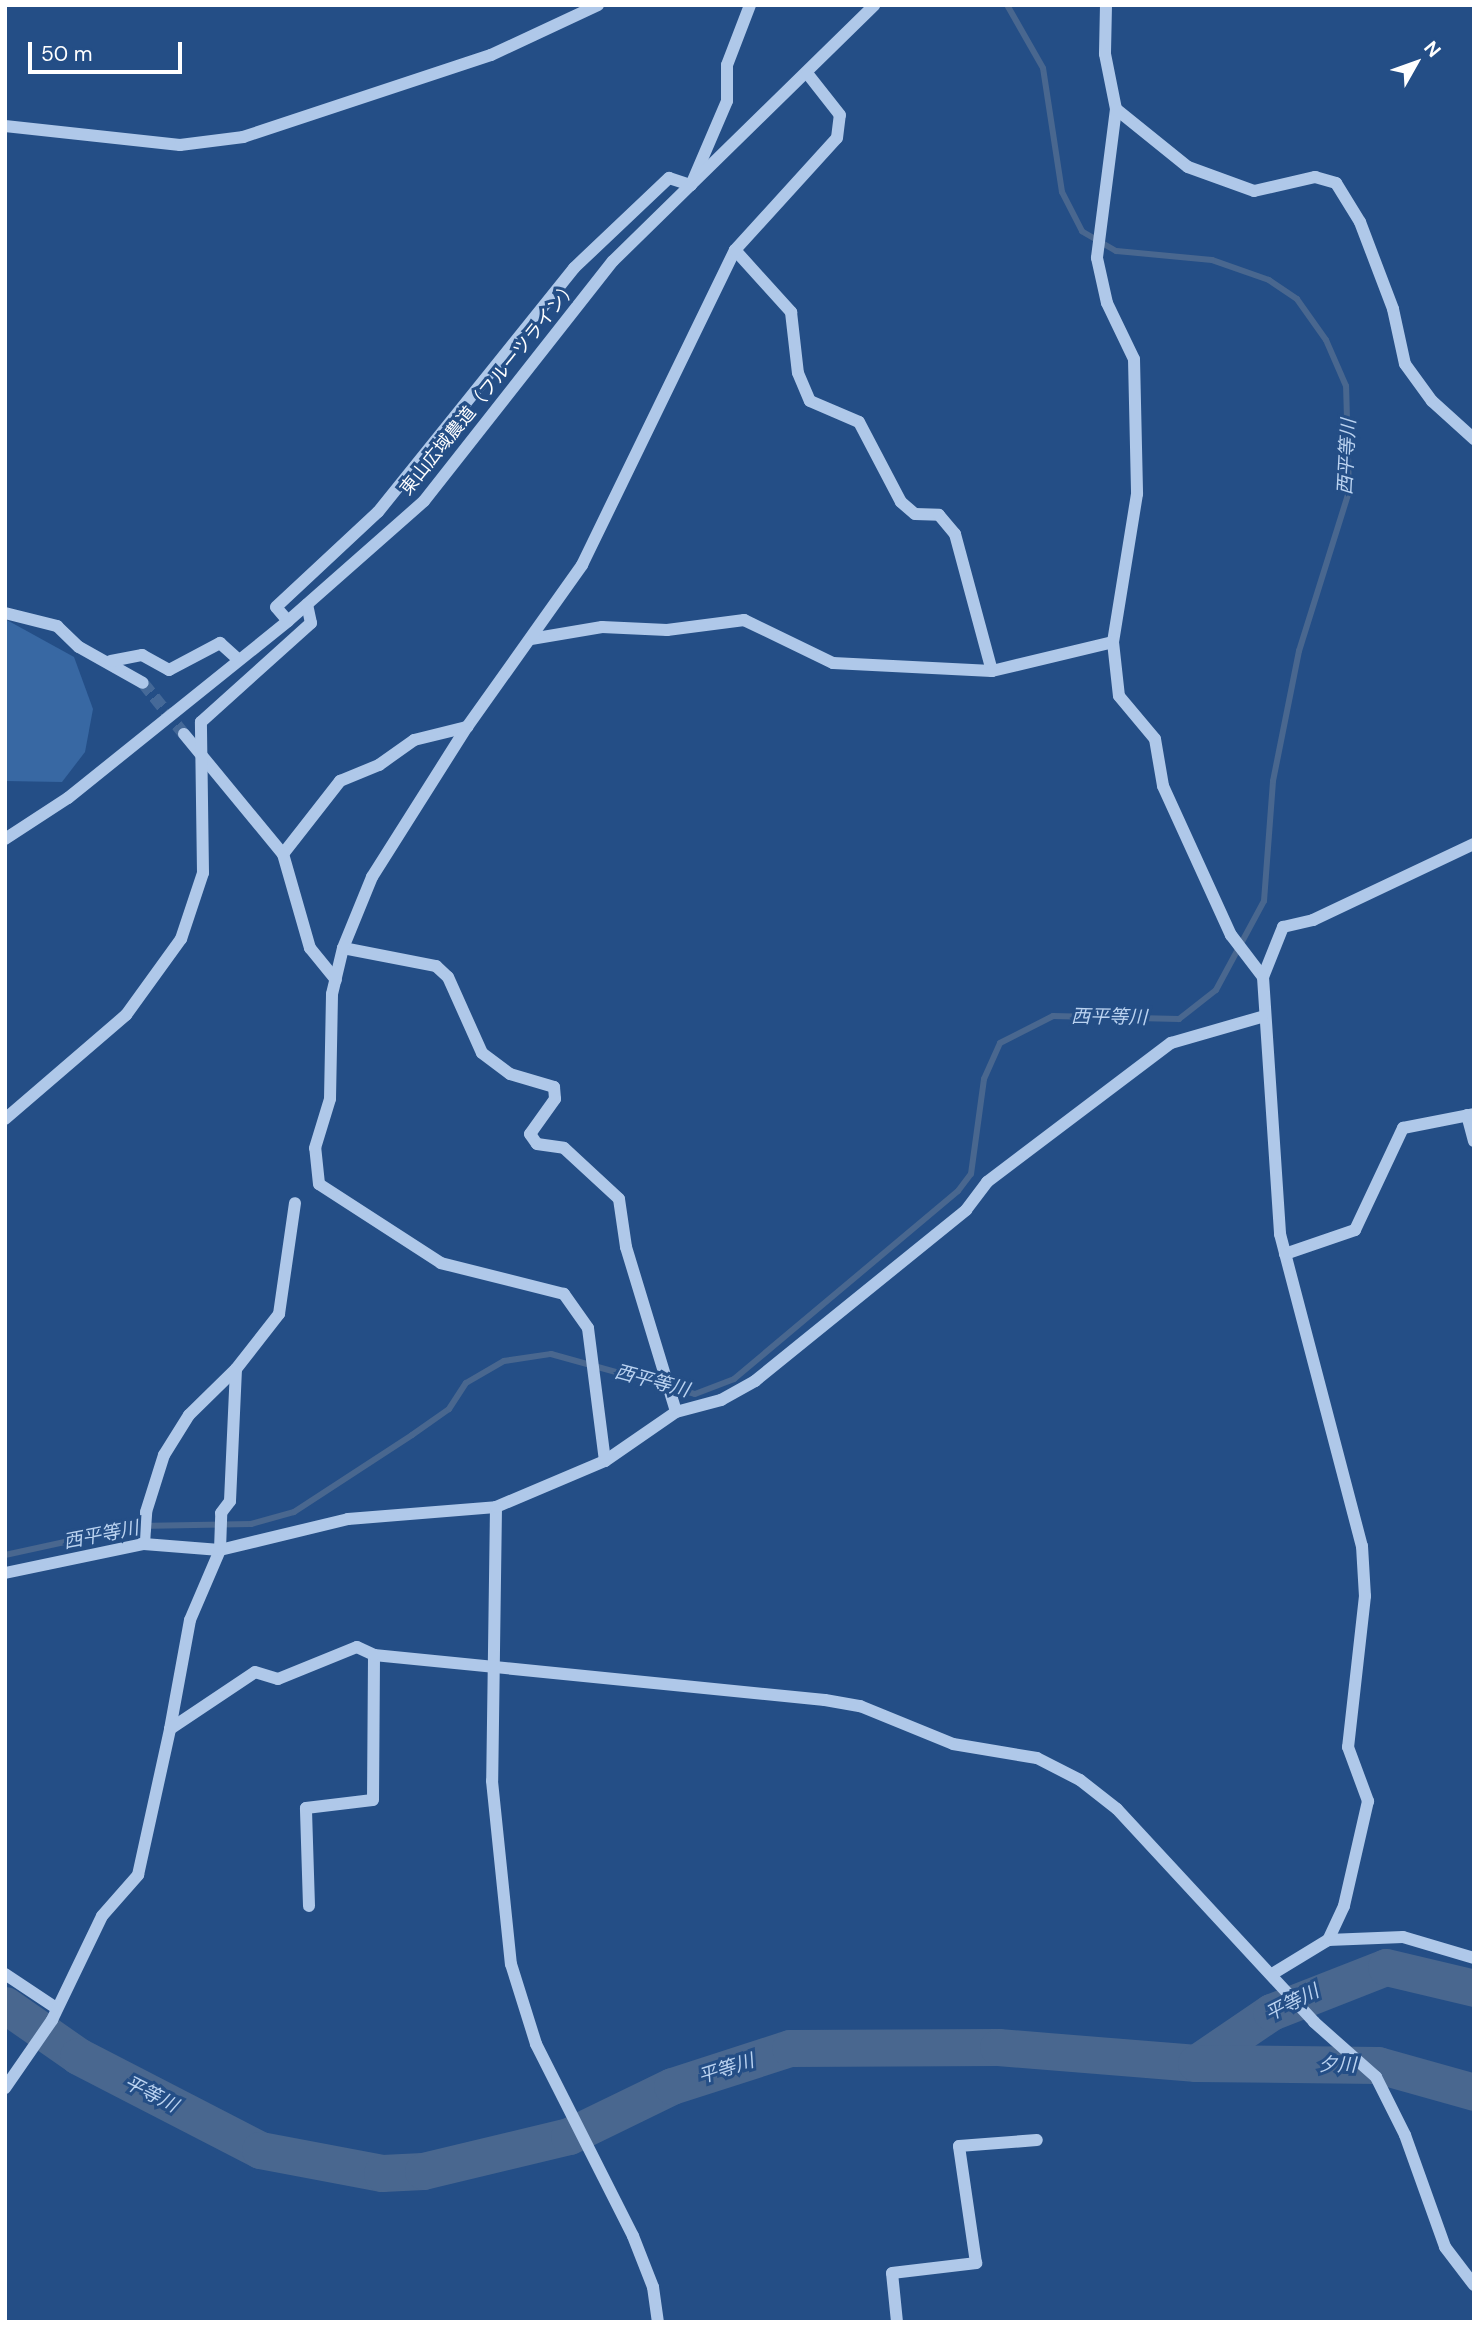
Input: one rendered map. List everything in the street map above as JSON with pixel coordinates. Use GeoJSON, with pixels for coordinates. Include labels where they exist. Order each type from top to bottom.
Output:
{"type":"FeatureCollection","features":[{"type":"Feature","properties":{"kind":"street"},"geometry":{"type":"LineString","coordinates":[[5,126],[180,145],[243,137],[491,55],[598,5]]}},
{"type":"Feature","properties":{"kind":"street"},"geometry":{"type":"LineString","coordinates":[[288,621],[276,607],[378,512],[574,268],[669,178],[691,185],[727,101],[727,65],[750,5]]}},
{"type":"Feature","properties":{"kind":"street","name":"東山広域農道（フルーツライン）"},"geometry":{"type":"LineString","coordinates":[[5,839],[68,798],[288,621],[424,501],[613,261],[874,5]]}},
{"type":"Feature","properties":{"kind":"street"},"geometry":{"type":"LineString","coordinates":[[1106,5],[1105,54],[1116,110],[1098,255],[1107,303],[1134,359],[1135,525],[1112,642],[1119,696],[1155,739],[1163,786],[1231,935],[1248,961],[1263,977]]}},
{"type":"Feature","properties":{"kind":"street"},"geometry":{"type":"LineString","coordinates":[[605,1461],[591,1352],[581,1313],[555,1289],[441,1263],[319,1184],[315,1148],[330,1099],[335,980],[343,948],[372,877],[467,727],[582,565],[735,250],[837,138],[840,115],[807,73]]}},
{"type":"Feature","properties":{"kind":"street"},"geometry":{"type":"LineString","coordinates":[[1116,110],[1188,167],[1254,191],[1315,177],[1336,183],[1360,222],[1393,309],[1405,364],[1432,401],[1474,439]]}},
{"type":"Feature","properties":{"kind":"street"},"geometry":{"type":"LineString","coordinates":[[735,250],[791,312],[798,373],[810,401],[859,422],[901,502],[915,514],[939,515],[955,534],[992,671]]}},
{"type":"Feature","properties":{"kind":"street"},"geometry":{"type":"LineString","coordinates":[[5,1119],[126,1014],[181,939],[203,873],[201,722],[311,623],[307,604]]}},
{"type":"Feature","properties":{"kind":"street"},"geometry":{"type":"LineString","coordinates":[[5,613],[57,626],[79,647],[111,661],[143,683]]}},
{"type":"Feature","properties":{"kind":"street"},"geometry":{"type":"LineString","coordinates":[[531,639],[602,627],[667,630],[744,620],[833,663],[992,671],[1112,642]]}},
{"type":"Feature","properties":{"kind":"street"},"geometry":{"type":"LineString","coordinates":[[111,661],[142,655],[169,670],[220,643],[239,660]]}},
{"type":"Feature","properties":{"kind":"street"},"geometry":{"type":"LineString","coordinates":[[283,854],[340,781],[379,765],[414,740],[467,727]]}},
{"type":"Feature","properties":{"kind":"street"},"geometry":{"type":"LineString","coordinates":[[184,734],[201,748],[283,854],[310,947],[335,980]]}},
{"type":"Feature","properties":{"kind":"street"},"geometry":{"type":"LineString","coordinates":[[1328,1940],[1344,1906],[1368,1801],[1348,1747],[1365,1596],[1362,1546],[1285,1254],[1261,1017],[1263,977],[1283,926],[1313,920],[1474,844]]}},
{"type":"Feature","properties":{"kind":"street"},"geometry":{"type":"LineString","coordinates":[[343,948],[436,966],[448,977],[482,1053],[510,1074],[554,1087],[555,1099],[530,1134],[537,1144],[564,1149],[619,1199],[626,1247],[674,1408]]}},
{"type":"Feature","properties":{"kind":"street"},"geometry":{"type":"LineString","coordinates":[[5,1573],[144,1543],[220,1549],[348,1519],[496,1507],[605,1461],[674,1408],[721,1400],[755,1381],[966,1210],[987,1182],[1171,1043],[1261,1017]]}},
{"type":"Feature","properties":{"kind":"street"},"geometry":{"type":"LineString","coordinates":[[1285,1254],[1355,1230],[1403,1128],[1470,1115],[1474,1141]]}},
{"type":"Feature","properties":{"kind":"street"},"geometry":{"type":"LineString","coordinates":[[144,1543],[146,1513],[164,1455],[188,1415],[236,1369],[279,1314],[295,1203]]}},
{"type":"Feature","properties":{"kind":"street"},"geometry":{"type":"LineString","coordinates":[[5,2088],[54,2014],[103,1916],[138,1875],[170,1729],[190,1620],[220,1549],[221,1513],[230,1501],[236,1369]]}},
{"type":"Feature","properties":{"kind":"street"},"geometry":{"type":"LineString","coordinates":[[496,1507],[496,1664],[492,1781],[511,1964],[536,2044],[643,2261],[658,2322]]}},
{"type":"Feature","properties":{"kind":"street"},"geometry":{"type":"LineString","coordinates":[[170,1729],[255,1672],[278,1679],[358,1647],[374,1655],[496,1664],[860,1706],[953,1744],[1037,1758],[1080,1780],[1117,1809],[1283,1983],[1314,2022],[1340,2039],[1376,2077],[1446,2247],[1474,2285]]}},
{"type":"Feature","properties":{"kind":"street"},"geometry":{"type":"LineString","coordinates":[[309,1906],[306,1808],[373,1800],[374,1655]]}},
{"type":"Feature","properties":{"kind":"street"},"geometry":{"type":"LineString","coordinates":[[1272,1974],[1328,1940],[1403,1937],[1474,1958]]}},
{"type":"Feature","properties":{"kind":"street"},"geometry":{"type":"LineString","coordinates":[[5,1974],[54,2014]]}},
{"type":"Feature","properties":{"kind":"street"},"geometry":{"type":"LineString","coordinates":[[897,2322],[892,2273],[976,2263],[959,2146],[1037,2140]]}},
{"type":"Feature","properties":{"kind":"shaded area"},"geometry":{"type":"Polygon","coordinates":[[[5,619],[74,657],[93,709],[85,752],[62,782],[5,781],[5,619]]]}},
{"type":"Feature","properties":{"kind":"waterway","name":"西平等川"},"geometry":{"type":"LineString","coordinates":[[5,1555],[138,1526],[251,1524],[294,1512],[449,1409],[466,1383],[504,1361],[551,1354],[695,1394],[734,1379],[958,1191],[971,1174],[984,1079],[1000,1043],[1053,1016],[1179,1019],[1216,990],[1264,901],[1273,781],[1299,651],[1349,491],[1346,386],[1326,340],[1297,299],[1269,280],[1212,260],[1116,251],[1082,231],[1062,192],[1043,68],[1007,5]]}},
{"type":"Feature","properties":{"kind":"waterway","name":"平等川"},"geometry":{"type":"LineString","coordinates":[[5,2005],[78,2056],[260,2150],[382,2173],[423,2171],[569,2136],[672,2086],[790,2048],[998,2047],[1196,2063],[1271,2012],[1386,1967],[1474,1988]]}},
{"type":"Feature","properties":{"kind":"waterway","name":"夕川"},"geometry":{"type":"LineString","coordinates":[[1196,2063],[1378,2065],[1474,2092]]}},
{"type":"Feature","properties":{"kind":"tunnel"},"geometry":{"type":"LineString","coordinates":[[143,683],[184,734]]}}]}
